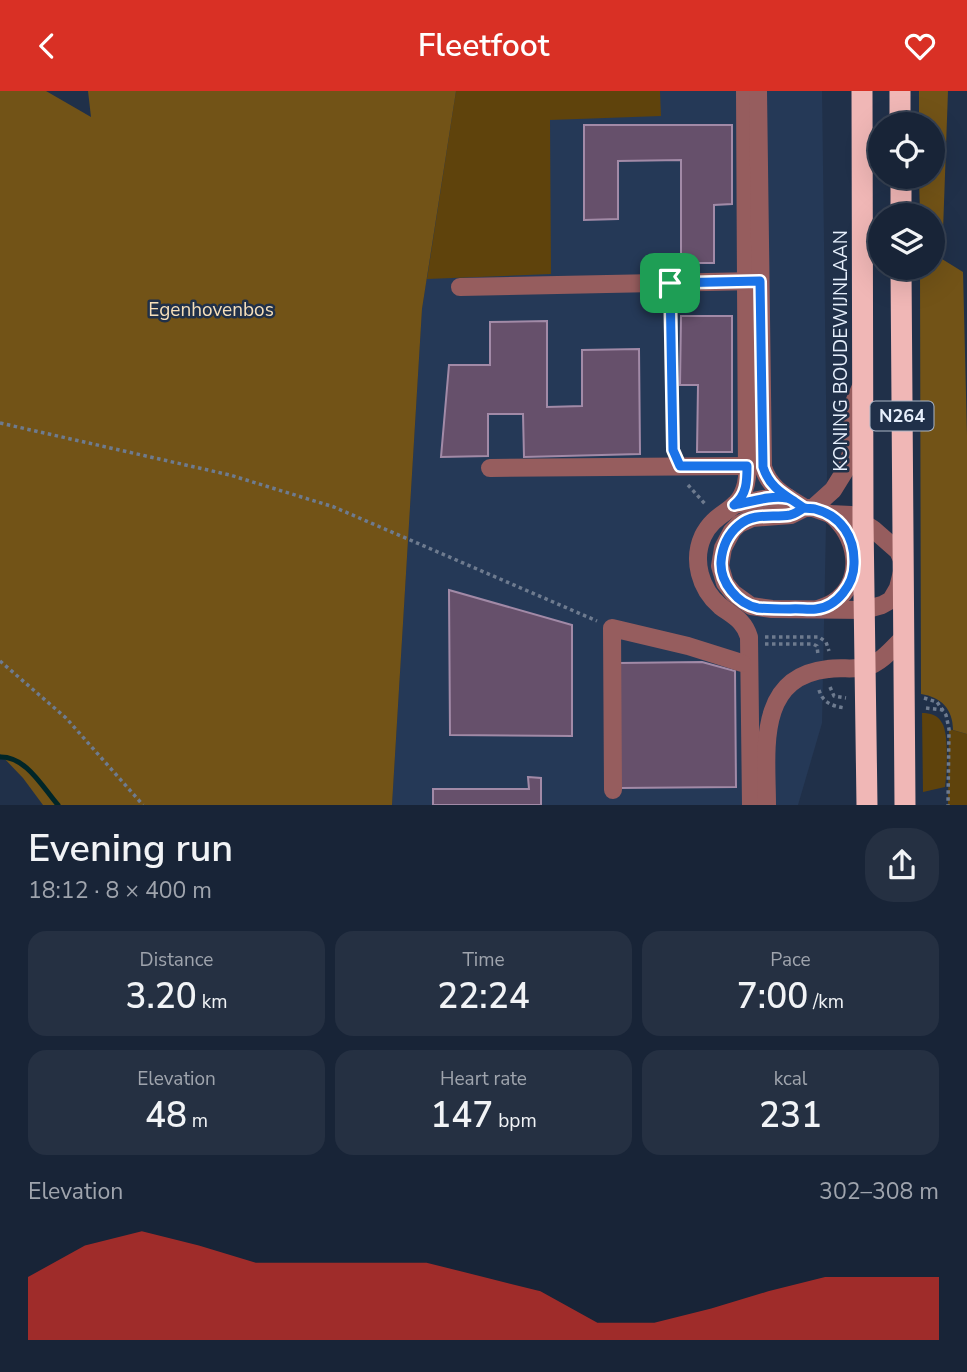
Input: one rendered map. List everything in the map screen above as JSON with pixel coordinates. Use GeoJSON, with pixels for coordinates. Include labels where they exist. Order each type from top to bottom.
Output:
{"type":"FeatureCollection","features":[{"type":"Feature","properties":{"kind":"highway","name":"KONING BOUDEWIJNLAAN"},"geometry":{"type":"LineString","coordinates":[[862,91],[867,805]]}},
{"type":"Feature","properties":{"kind":"highway"},"geometry":{"type":"LineString","coordinates":[[900,91],[900,112]]}},
{"type":"Feature","properties":{"kind":"highway","name":"N264"},"geometry":{"type":"LineString","coordinates":[[901,280],[905,805]]}},
{"type":"Feature","properties":{"kind":"street"},"geometry":{"type":"LineString","coordinates":[[745,91],[763,467],[770,484],[780,493],[808,508],[830,514],[851,515],[898,551],[904,564],[898,588],[891,600],[864,610],[772,609],[751,606],[733,593],[725,583],[720,566],[728,537],[739,524],[752,518],[791,515],[808,508],[833,490],[852,453],[852,407],[863,380]]}},
{"type":"Feature","properties":{"kind":"street"},"geometry":{"type":"LineString","coordinates":[[751,805],[749,637],[743,622],[709,593],[699,574],[698,560],[699,546],[706,530],[741,500],[745,489],[758,91]]}},
{"type":"Feature","properties":{"kind":"street"},"geometry":{"type":"LineString","coordinates":[[460,287],[753,281]]}},
{"type":"Feature","properties":{"kind":"street"},"geometry":{"type":"LineString","coordinates":[[490,468],[747,466]]}},
{"type":"Feature","properties":{"kind":"street"},"geometry":{"type":"LineString","coordinates":[[734,505],[763,499],[789,498]]}},
{"type":"Feature","properties":{"kind":"street"},"geometry":{"type":"LineString","coordinates":[[818,609],[836,601],[849,585],[854,569],[854,549],[848,533],[840,521],[830,514]]}},
{"type":"Feature","properties":{"kind":"street"},"geometry":{"type":"LineString","coordinates":[[613,790],[612,628],[688,646],[741,663]]}},
{"type":"Feature","properties":{"kind":"street"},"geometry":{"type":"LineString","coordinates":[[767,805],[767,729],[779,695],[798,678],[815,671],[866,667],[883,657],[904,637]]}},
{"type":"Feature","properties":{"kind":"path"},"geometry":{"type":"LineString","coordinates":[[670,283],[673,450],[688,487],[710,510]]}},
{"type":"Feature","properties":{"kind":"path"},"geometry":{"type":"LineString","coordinates":[[0,423],[230,475],[334,507],[612,628]]}},
{"type":"Feature","properties":{"kind":"path"},"geometry":{"type":"LineString","coordinates":[[761,637],[819,637],[828,645],[829,659]]}},
{"type":"Feature","properties":{"kind":"path"},"geometry":{"type":"LineString","coordinates":[[756,645],[813,644],[817,647],[818,660]]}},
{"type":"Feature","properties":{"kind":"path"},"geometry":{"type":"LineString","coordinates":[[0,661],[66,718],[143,805]]}},
{"type":"Feature","properties":{"kind":"path"},"geometry":{"type":"LineString","coordinates":[[830,679],[834,696],[845,698]]}},
{"type":"Feature","properties":{"kind":"path"},"geometry":{"type":"LineString","coordinates":[[819,681],[823,699],[832,705],[845,708]]}},
{"type":"Feature","properties":{"kind":"path"},"geometry":{"type":"LineString","coordinates":[[926,698],[937,702],[944,710],[949,729],[948,805]]}},
{"type":"Feature","properties":{"kind":"path"},"geometry":{"type":"LineString","coordinates":[[926,708],[944,710]]}},
{"type":"Feature","properties":{"kind":"shaded area"},"geometry":{"type":"Polygon","coordinates":[[[456,91],[822,91],[827,473],[822,723],[798,805],[392,805],[422,309],[456,91]]]}},
{"type":"Feature","properties":{"kind":"shaded area"},"geometry":{"type":"Polygon","coordinates":[[[456,91],[660,91],[661,116],[550,120],[551,274],[427,279],[456,91]]]}},
{"type":"Feature","properties":{"kind":"shaded area"},"geometry":{"type":"Polygon","coordinates":[[[922,713],[934,715],[942,723],[947,754],[945,787],[923,792],[922,713]]]}},
{"type":"Feature","properties":{"kind":"shaded area"},"geometry":{"type":"Polygon","coordinates":[[[949,729],[967,734],[967,805],[948,805],[949,729]]]}},
{"type":"Feature","properties":{"kind":"green space","name":"Egenhovenbos"},"geometry":{"type":"Polygon","coordinates":[[[0,91],[46,91],[91,117],[88,91],[456,91],[422,309],[392,805],[43,805],[23,778],[0,754],[0,91]]]}},
{"type":"Feature","properties":{"kind":"green space"},"geometry":{"type":"Polygon","coordinates":[[[919,91],[948,91],[945,175],[945,112],[919,112],[919,91]]]}},
{"type":"Feature","properties":{"kind":"green space"},"geometry":{"type":"Polygon","coordinates":[[[919,189],[944,189],[944,203],[920,203],[919,189]]]}},
{"type":"Feature","properties":{"kind":"green space"},"geometry":{"type":"Polygon","coordinates":[[[945,261],[963,272],[967,435],[967,734],[953,730],[951,716],[940,701],[921,694],[920,280],[945,280],[945,261]]]}},
{"type":"Feature","properties":{"kind":"building"},"geometry":{"type":"Polygon","coordinates":[[[584,125],[732,125],[732,204],[714,205],[714,263],[681,263],[681,160],[618,161],[618,219],[584,220],[584,125]]]}},
{"type":"Feature","properties":{"kind":"building"},"geometry":{"type":"Polygon","coordinates":[[[681,316],[732,316],[732,452],[697,452],[698,385],[680,385],[681,316]]]}},
{"type":"Feature","properties":{"kind":"building"},"geometry":{"type":"Polygon","coordinates":[[[547,321],[547,407],[582,406],[582,350],[639,349],[640,454],[524,457],[523,414],[488,414],[488,456],[441,457],[449,365],[490,365],[490,322],[547,321]]]}},
{"type":"Feature","properties":{"kind":"building"},"geometry":{"type":"Polygon","coordinates":[[[449,590],[572,625],[572,736],[450,735],[449,590]]]}},
{"type":"Feature","properties":{"kind":"building"},"geometry":{"type":"Polygon","coordinates":[[[702,662],[735,671],[736,787],[620,788],[619,663],[702,662]]]}},
{"type":"Feature","properties":{"kind":"building"},"geometry":{"type":"Polygon","coordinates":[[[528,777],[541,778],[541,805],[433,805],[433,789],[529,789],[528,777]]]}},
{"type":"Feature","properties":{"kind":"waterway"},"geometry":{"type":"LineString","coordinates":[[0,757],[9,758],[26,767],[58,805]]}},
{"type":"Feature","properties":{"kind":"route"},"geometry":{"type":"LineString","coordinates":[[670,283],[673,450],[680,466],[747,466],[745,489],[741,500],[734,505],[763,499],[789,498],[804,508],[830,514],[840,521],[854,549],[854,569],[849,585],[836,601],[818,609],[757,607],[745,602],[725,583],[720,566],[723,548],[739,524],[752,518],[791,515],[804,508],[789,498],[780,493],[774,488],[763,467],[760,281],[670,283]]}}]}
